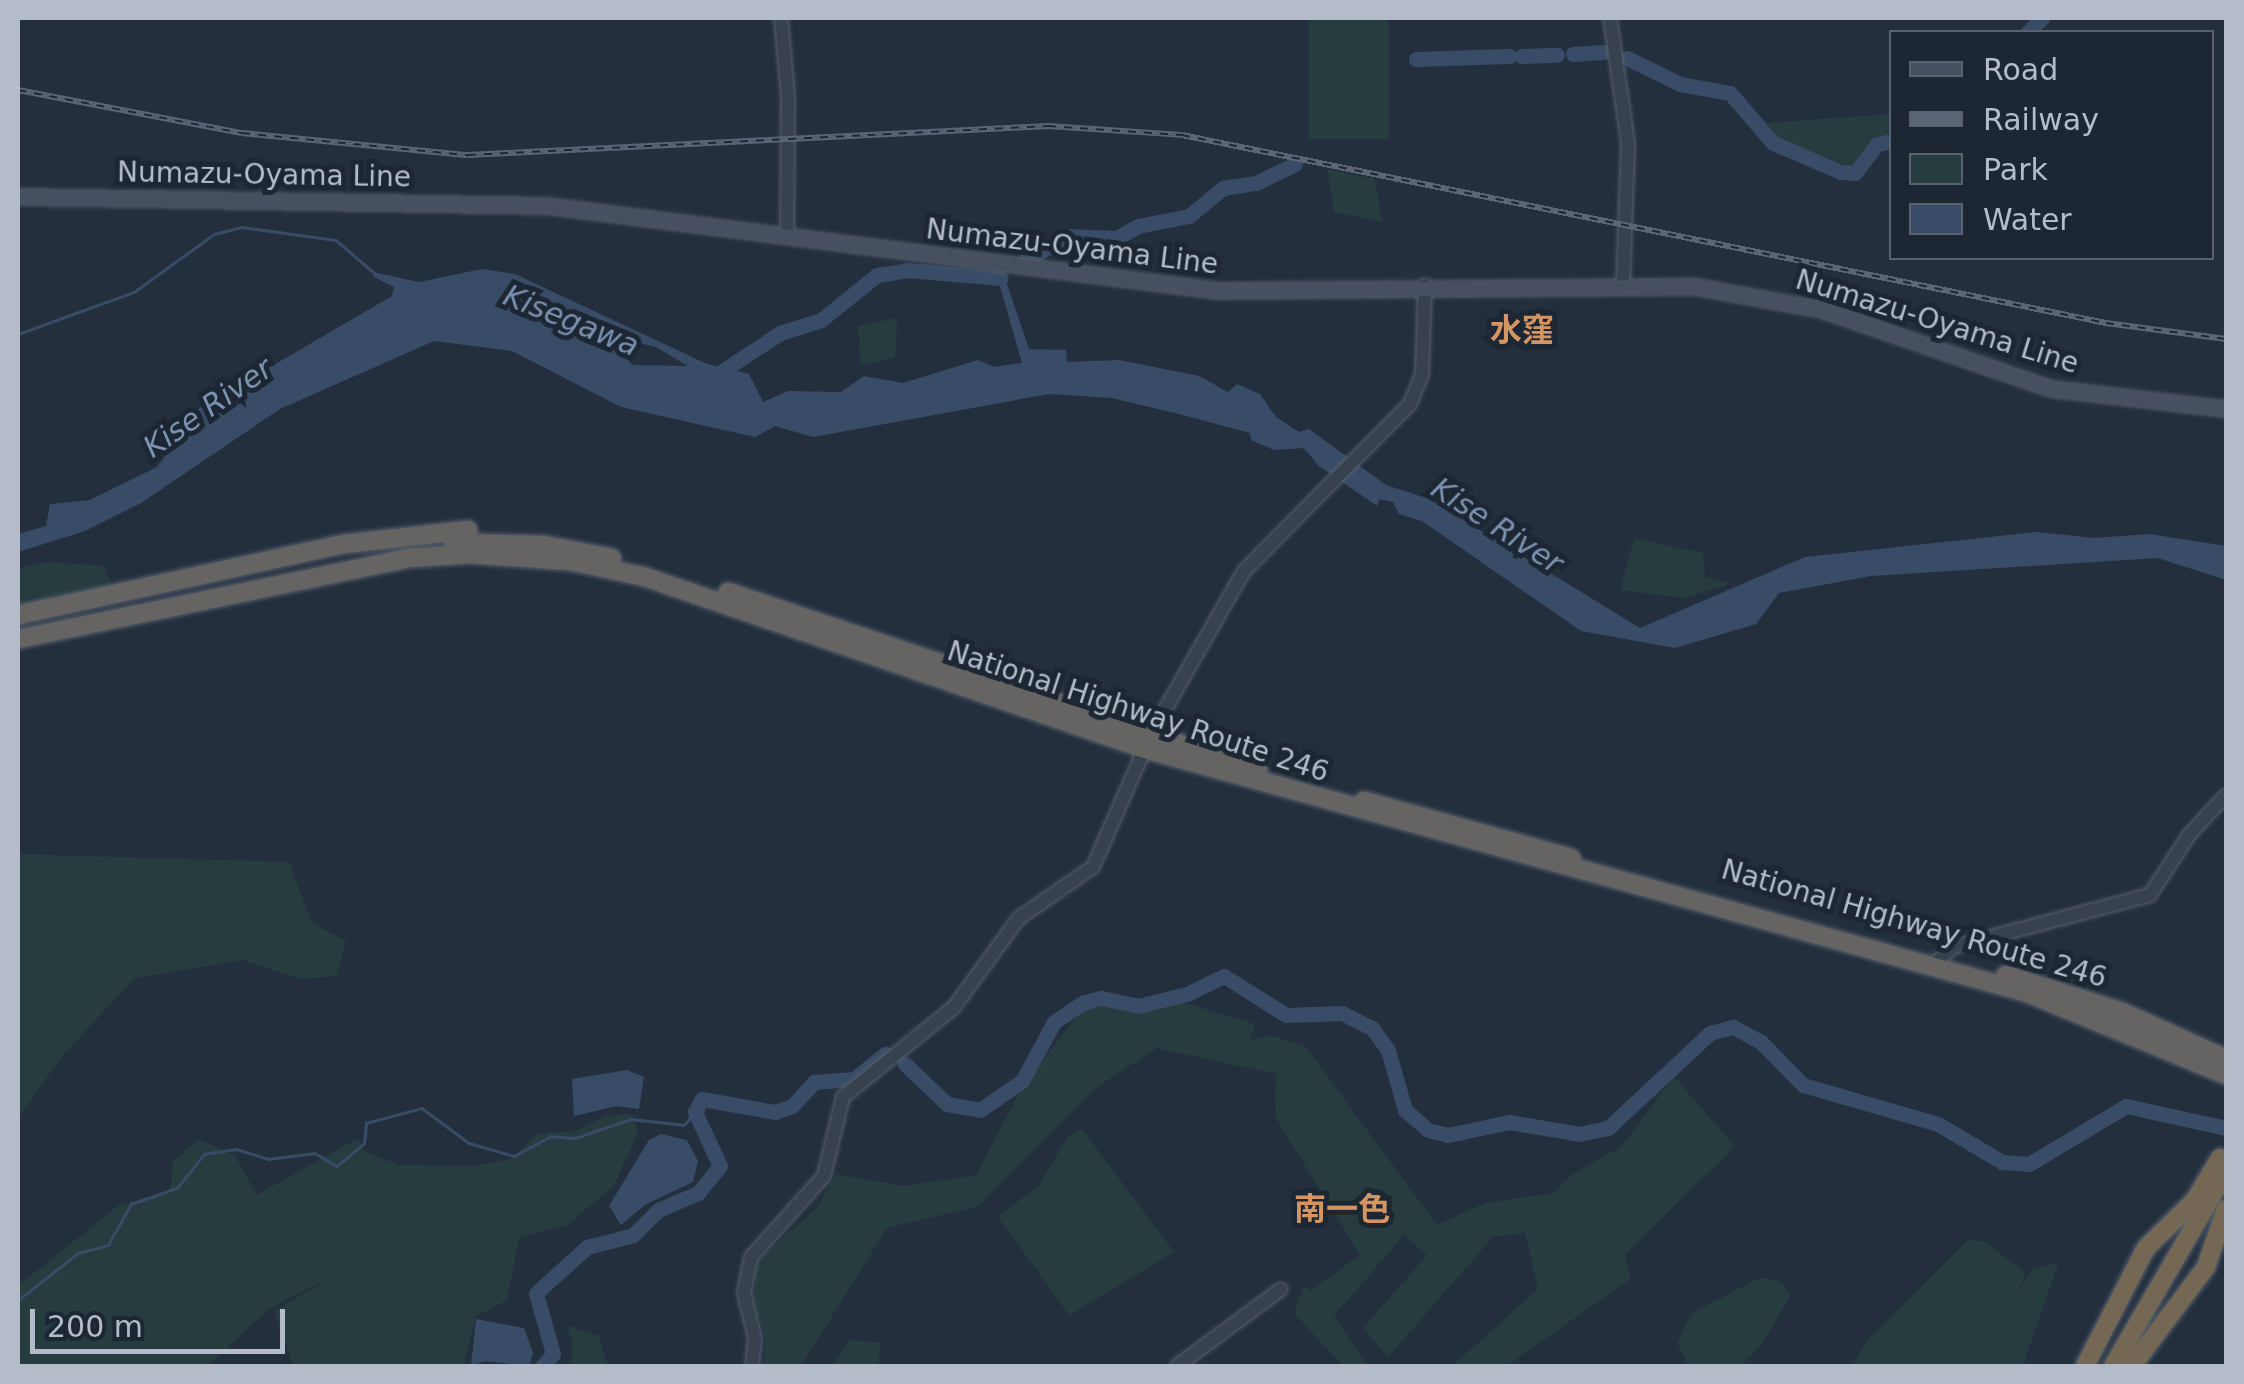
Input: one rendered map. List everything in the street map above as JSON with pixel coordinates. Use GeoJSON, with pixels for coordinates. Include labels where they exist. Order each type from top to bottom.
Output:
{"type":"FeatureCollection","features":[{"type":"Feature","properties":{"kind":"highway"},"geometry":{"type":"LineString","coordinates":[[18,616],[414,534],[469,530],[565,539],[578,550]]}},
{"type":"Feature","properties":{"kind":"highway","name":"National Highway Route 246"},"geometry":{"type":"LineString","coordinates":[[18,638],[408,545],[508,542],[578,550],[822,622],[1148,741]]}},
{"type":"Feature","properties":{"kind":"highway","name":"National Highway Route 246"},"geometry":{"type":"LineString","coordinates":[[18,627],[262,579],[410,558],[521,555],[645,577],[1148,741],[1933,962],[2025,992],[2226,1076]]}},
{"type":"Feature","properties":{"kind":"highway"},"geometry":{"type":"LineString","coordinates":[[18,649],[322,581],[521,555]]}},
{"type":"Feature","properties":{"kind":"highway","name":"National Highway Route 246"},"geometry":{"type":"LineString","coordinates":[[1933,962],[2048,985],[2226,1059]]}},
{"type":"Feature","properties":{"kind":"highway"},"geometry":{"type":"LineString","coordinates":[[2198,1230],[2224,1158]]}},
{"type":"Feature","properties":{"kind":"highway"},"geometry":{"type":"LineString","coordinates":[[2086,1366],[2146,1248],[2195,1200],[2224,1158]]}},
{"type":"Feature","properties":{"kind":"highway"},"geometry":{"type":"LineString","coordinates":[[2117,1366],[2226,1182]]}},
{"type":"Feature","properties":{"kind":"highway"},"geometry":{"type":"LineString","coordinates":[[2132,1366],[2206,1267],[2226,1209]]}},
{"type":"Feature","properties":{"kind":"main road","name":"Numazu-Oyama Line"},"geometry":{"type":"LineString","coordinates":[[18,197],[547,206],[1177,289],[1623,284],[1762,294],[2052,389],[2226,409]]}},
{"type":"Feature","properties":{"kind":"street"},"geometry":{"type":"LineString","coordinates":[[781,18],[788,97],[787,237]]}},
{"type":"Feature","properties":{"kind":"street"},"geometry":{"type":"LineString","coordinates":[[1610,18],[1628,143],[1623,284]]}},
{"type":"Feature","properties":{"kind":"street"},"geometry":{"type":"LineString","coordinates":[[752,1366],[754,1338],[744,1293],[750,1257],[824,1176],[843,1097],[954,1007],[1018,918],[1094,867],[1148,741],[1244,571],[1317,493],[1365,449],[1418,389],[1425,284]]}},
{"type":"Feature","properties":{"kind":"street"},"geometry":{"type":"LineString","coordinates":[[1933,962],[1953,946],[2150,895],[2188,835],[2226,796]]}},
{"type":"Feature","properties":{"kind":"street"},"geometry":{"type":"LineString","coordinates":[[1177,1366],[1281,1289]]}},
{"type":"Feature","properties":{"kind":"green space"},"geometry":{"type":"Polygon","coordinates":[[[1309,18],[1389,18],[1389,139],[1309,139],[1309,18]]]}},
{"type":"Feature","properties":{"kind":"green space"},"geometry":{"type":"Polygon","coordinates":[[[1889,114],[1889,136],[1871,143],[1852,168],[1774,139],[1763,123],[1889,114]]]}},
{"type":"Feature","properties":{"kind":"green space"},"geometry":{"type":"Polygon","coordinates":[[[1327,169],[1375,179],[1382,222],[1334,212],[1327,169]]]}},
{"type":"Feature","properties":{"kind":"green space"},"geometry":{"type":"Polygon","coordinates":[[[897,318],[895,358],[861,365],[858,326],[897,318]]]}},
{"type":"Feature","properties":{"kind":"green space"},"geometry":{"type":"Polygon","coordinates":[[[1634,538],[1703,553],[1705,577],[1729,584],[1684,598],[1620,590],[1634,538]]]}},
{"type":"Feature","properties":{"kind":"green space"},"geometry":{"type":"Polygon","coordinates":[[[46,562],[104,566],[112,587],[18,607],[18,569],[46,562]]]}},
{"type":"Feature","properties":{"kind":"green space"},"geometry":{"type":"Polygon","coordinates":[[[18,854],[289,862],[312,923],[346,941],[336,976],[300,979],[243,960],[135,978],[63,1055],[18,1118],[18,854]]]}},
{"type":"Feature","properties":{"kind":"green space"},"geometry":{"type":"Polygon","coordinates":[[[1169,998],[1255,1024],[1250,1040],[1269,1035],[1305,1046],[1437,1225],[1485,1203],[1554,1193],[1571,1175],[1622,1146],[1674,1076],[1735,1147],[1625,1254],[1631,1279],[1506,1366],[1452,1366],[1538,1289],[1525,1233],[1493,1237],[1388,1357],[1363,1328],[1427,1255],[1404,1235],[1334,1316],[1368,1366],[1343,1366],[1294,1313],[1304,1285],[1310,1291],[1360,1255],[1275,1117],[1276,1074],[1157,1048],[1100,1085],[979,1206],[887,1228],[801,1366],[763,1366],[766,1340],[754,1299],[757,1261],[816,1209],[836,1174],[903,1186],[976,1175],[1020,1091],[1084,1006],[1169,998]]]}},
{"type":"Feature","properties":{"kind":"green space"},"geometry":{"type":"Polygon","coordinates":[[[633,1114],[638,1133],[613,1186],[569,1224],[519,1238],[507,1300],[476,1316],[463,1366],[293,1366],[274,1311],[333,1276],[270,1308],[208,1366],[18,1366],[18,1286],[118,1206],[170,1191],[173,1161],[198,1140],[234,1154],[257,1195],[358,1138],[366,1152],[399,1165],[473,1166],[511,1159],[537,1134],[576,1131],[606,1116],[633,1114]]]}},
{"type":"Feature","properties":{"kind":"green space"},"geometry":{"type":"Polygon","coordinates":[[[1082,1129],[1174,1252],[1069,1315],[998,1217],[1039,1185],[1068,1136],[1082,1129]]]}},
{"type":"Feature","properties":{"kind":"green space"},"geometry":{"type":"Polygon","coordinates":[[[1968,1240],[1984,1241],[2025,1273],[2020,1289],[2033,1269],[2059,1262],[2024,1362],[2029,1366],[1852,1366],[1868,1339],[1968,1240]]]}},
{"type":"Feature","properties":{"kind":"green space"},"geometry":{"type":"Polygon","coordinates":[[[1759,1278],[1781,1281],[1791,1295],[1762,1344],[1741,1366],[1688,1366],[1677,1343],[1691,1314],[1759,1278]]]}},
{"type":"Feature","properties":{"kind":"green space"},"geometry":{"type":"Polygon","coordinates":[[[566,1325],[599,1336],[608,1366],[570,1366],[573,1344],[566,1325]]]}},
{"type":"Feature","properties":{"kind":"green space"},"geometry":{"type":"Polygon","coordinates":[[[850,1340],[881,1343],[878,1366],[832,1366],[850,1340]]]}},
{"type":"Feature","properties":{"kind":"water"},"geometry":{"type":"Polygon","coordinates":[[[482,269],[515,274],[707,364],[749,374],[763,402],[788,391],[841,392],[864,376],[903,383],[978,360],[994,367],[1022,363],[997,276],[1006,281],[1029,349],[1066,350],[1067,362],[1119,360],[1199,376],[1228,392],[1237,384],[1260,394],[1276,417],[1299,432],[1309,429],[1386,485],[1429,499],[1640,628],[1805,557],[2037,532],[2094,538],[2149,534],[2226,546],[2226,580],[2158,558],[1871,576],[1779,593],[1756,624],[1675,648],[1581,631],[1422,521],[1399,514],[1393,502],[1379,499],[1377,506],[1319,466],[1304,448],[1274,450],[1251,440],[1250,433],[1183,415],[1112,398],[1049,394],[813,437],[775,426],[755,437],[621,407],[512,351],[434,341],[280,409],[141,503],[85,531],[18,552],[18,534],[46,526],[50,504],[90,500],[157,467],[171,448],[173,430],[195,411],[392,296],[394,287],[372,276],[377,273],[419,282],[482,269]],[[631,341],[616,346],[632,365],[688,366],[656,347],[631,341]]]}},
{"type":"Feature","properties":{"kind":"water"},"geometry":{"type":"Polygon","coordinates":[[[627,1070],[644,1077],[639,1109],[617,1106],[574,1116],[572,1079],[627,1070]]]}},
{"type":"Feature","properties":{"kind":"water"},"geometry":{"type":"Polygon","coordinates":[[[661,1134],[687,1140],[698,1161],[693,1182],[645,1205],[621,1225],[609,1206],[649,1140],[661,1134]]]}},
{"type":"Feature","properties":{"kind":"water"},"geometry":{"type":"Polygon","coordinates":[[[476,1319],[524,1328],[533,1353],[529,1366],[485,1361],[471,1366],[476,1319]]]}},
{"type":"Feature","properties":{"kind":"waterway"},"geometry":{"type":"LineString","coordinates":[[2030,30],[2042,18]]}},
{"type":"Feature","properties":{"kind":"waterway"},"geometry":{"type":"LineString","coordinates":[[1573,54],[1603,52]]}},
{"type":"Feature","properties":{"kind":"waterway"},"geometry":{"type":"LineString","coordinates":[[1521,56],[1557,55]]}},
{"type":"Feature","properties":{"kind":"waterway"},"geometry":{"type":"LineString","coordinates":[[1416,59],[1509,56]]}},
{"type":"Feature","properties":{"kind":"waterway"},"geometry":{"type":"LineString","coordinates":[[1627,58],[1680,84],[1730,93],[1773,143],[1841,172],[1855,173],[1877,144],[1889,142]]}},
{"type":"Feature","properties":{"kind":"waterway"},"geometry":{"type":"LineString","coordinates":[[1025,260],[1069,236],[1117,238],[1138,226],[1189,216],[1223,188],[1256,183],[1295,164]]}},
{"type":"Feature","properties":{"kind":"waterway"},"geometry":{"type":"LineString","coordinates":[[18,334],[134,292],[214,234],[242,227],[336,240],[378,276]]}},
{"type":"Feature","properties":{"kind":"waterway"},"geometry":{"type":"LineString","coordinates":[[710,379],[780,333],[821,320],[877,275],[907,270],[1001,278]]}},
{"type":"Feature","properties":{"kind":"waterway"},"geometry":{"type":"LineString","coordinates":[[905,1064],[947,1104],[980,1110],[1022,1081],[1054,1022],[1082,1003],[1101,998],[1138,1006],[1187,994],[1224,976],[1286,1015],[1342,1013],[1372,1028],[1388,1050],[1405,1110],[1428,1130],[1448,1135],[1509,1122],[1579,1134],[1608,1128],[1710,1033],[1733,1027],[1761,1042],[1803,1085],[1938,1124],[2002,1162],[2029,1164],[2126,1106],[2226,1128]]}},
{"type":"Feature","properties":{"kind":"waterway"},"geometry":{"type":"LineString","coordinates":[[542,1366],[553,1354],[536,1293],[587,1247],[633,1235],[658,1210],[698,1193],[720,1166],[695,1112],[702,1099],[775,1112],[792,1106],[814,1082],[854,1079],[885,1054]]}},
{"type":"Feature","properties":{"kind":"waterway"},"geometry":{"type":"LineString","coordinates":[[18,1300],[78,1253],[108,1245],[131,1204],[177,1188],[204,1154],[236,1149],[268,1159],[315,1153],[337,1166],[364,1143],[366,1123],[422,1108],[469,1143],[514,1156],[551,1136],[575,1138],[631,1119],[684,1125],[695,1112]]}},
{"type":"Feature","properties":{"kind":"railway"},"geometry":{"type":"LineString","coordinates":[[18,90],[242,133],[468,155],[1048,126],[1182,135],[2106,323],[2226,339]]}},
{"type":"Feature","properties":{"kind":"district","name":"水窪"},"geometry":{"type":"Point","coordinates":[1522,330]}},
{"type":"Feature","properties":{"kind":"district","name":"南一色"},"geometry":{"type":"Point","coordinates":[1342,1209]}},
{"type":"Feature","properties":{"kind":"water label","name":"Kisegawa"},"geometry":{"type":"Point","coordinates":[571,321]}},
{"type":"Feature","properties":{"kind":"water label","name":"Kise River"},"geometry":{"type":"Point","coordinates":[208,408]}},
{"type":"Feature","properties":{"kind":"water label","name":"Kise River"},"geometry":{"type":"Point","coordinates":[1497,526]}}]}
